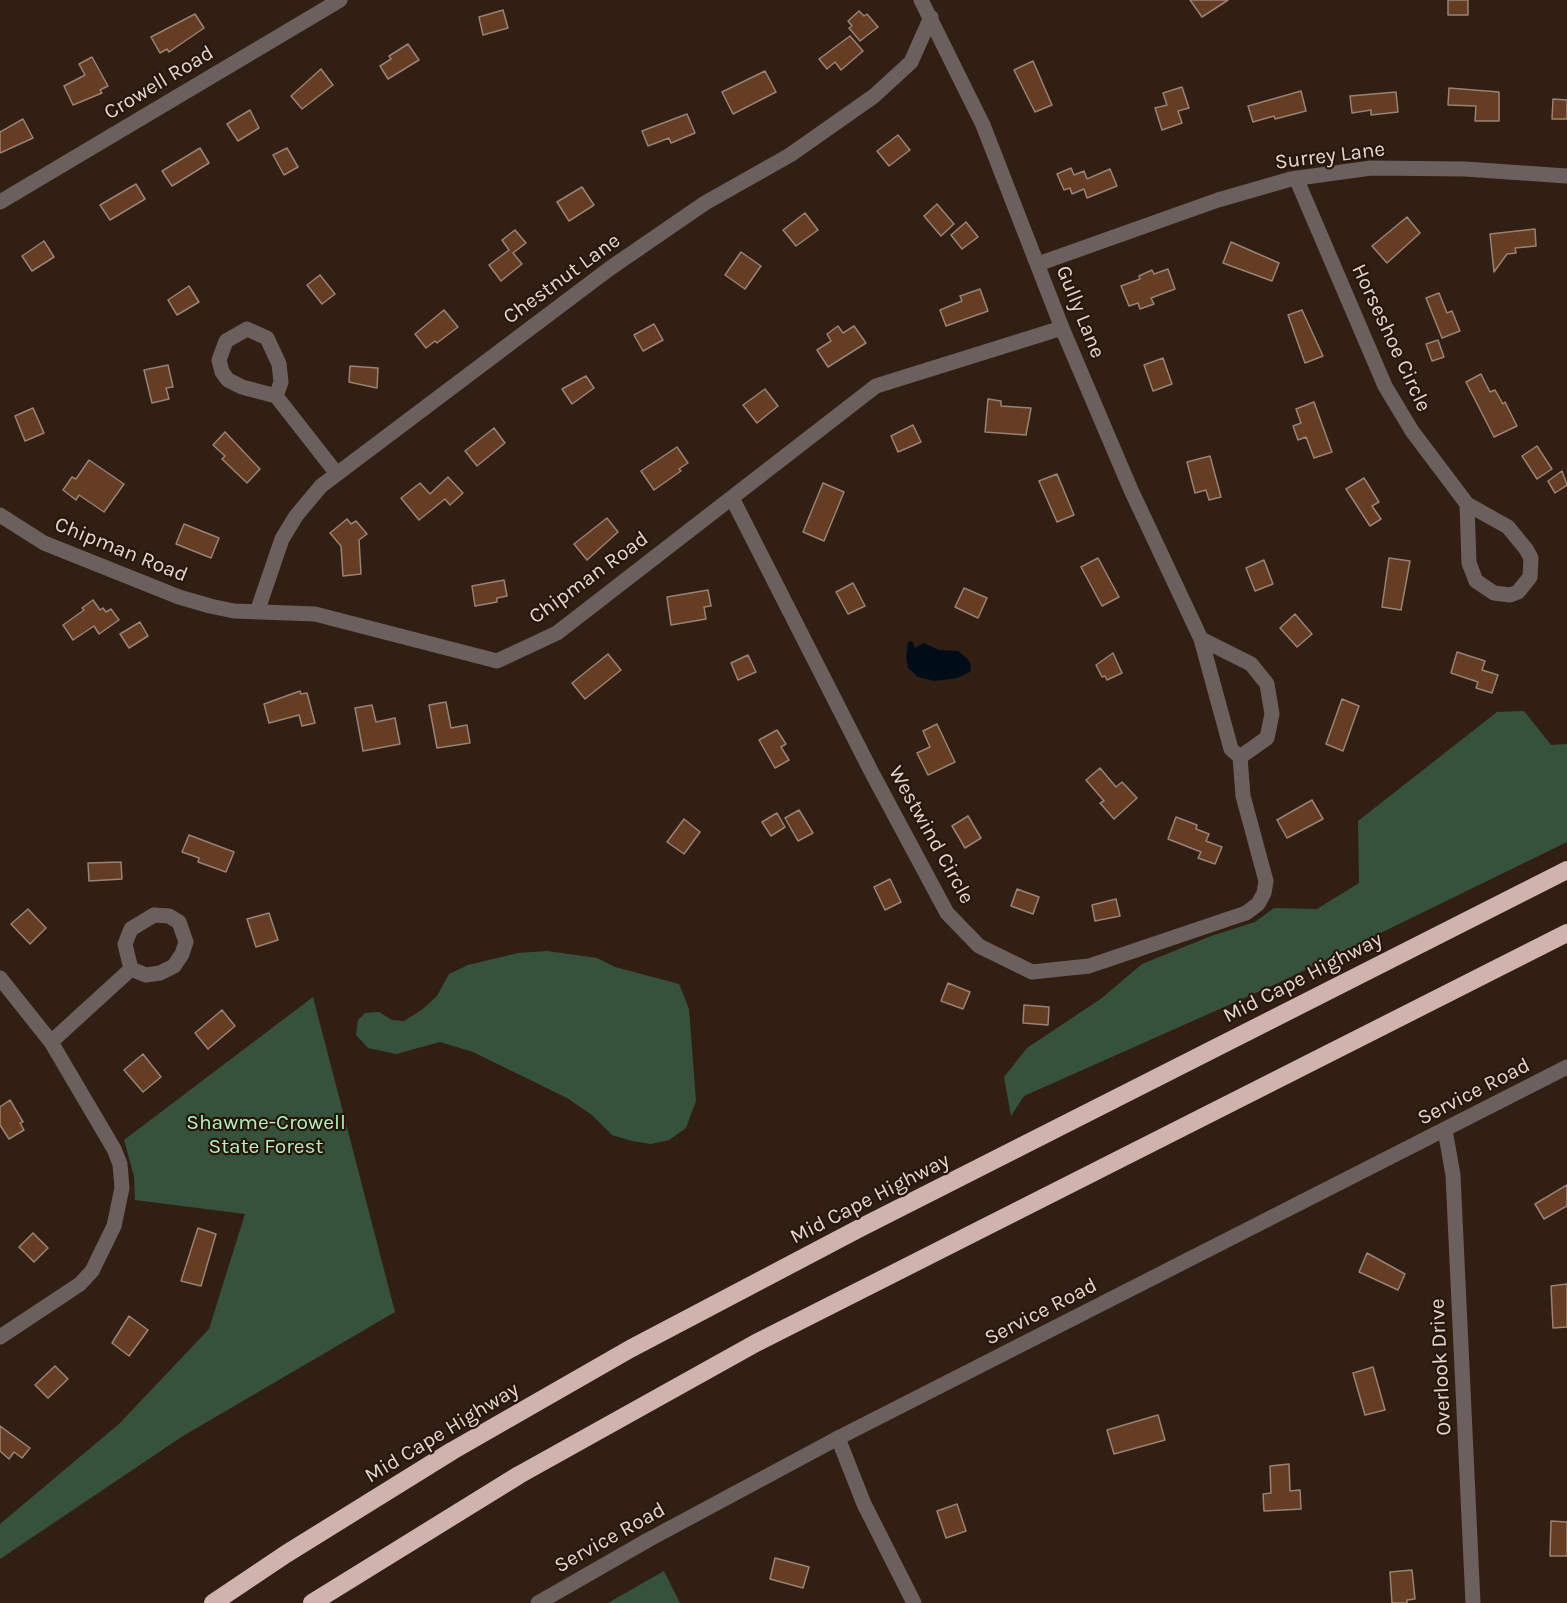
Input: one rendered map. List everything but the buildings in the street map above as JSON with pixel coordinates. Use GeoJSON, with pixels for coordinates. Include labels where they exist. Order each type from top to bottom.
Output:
{"type":"FeatureCollection","features":[{"type":"Feature","properties":{"kind":"highway","name":"Mid Cape Highway"},"geometry":{"type":"LineString","coordinates":[[213,1603],[286,1554],[452,1451],[630,1349],[860,1228],[1567,870]]}},
{"type":"Feature","properties":{"kind":"highway"},"geometry":{"type":"LineString","coordinates":[[312,1603],[519,1476],[756,1343],[1567,933]]}},
{"type":"Feature","properties":{"kind":"street","name":"Crowell Road"},"geometry":{"type":"LineString","coordinates":[[0,202],[340,0]]}},
{"type":"Feature","properties":{"kind":"street","name":"Gully Lane"},"geometry":{"type":"LineString","coordinates":[[921,0],[983,125],[1062,328],[1131,490],[1202,639],[1231,749],[1240,757]]}},
{"type":"Feature","properties":{"kind":"street","name":"Chestnut Lane"},"geometry":{"type":"LineString","coordinates":[[257,612],[282,539],[309,500],[337,474],[609,269],[705,203],[790,155],[874,96],[911,62],[931,17]]}},
{"type":"Feature","properties":{"kind":"street","name":"Surrey Lane"},"geometry":{"type":"LineString","coordinates":[[1038,264],[1218,200],[1296,178],[1371,168],[1464,169],[1567,176]]}},
{"type":"Feature","properties":{"kind":"street","name":"Horseshoe Circle"},"geometry":{"type":"LineString","coordinates":[[1296,178],[1385,386],[1412,431],[1467,504],[1508,527],[1531,558],[1530,577],[1518,592],[1510,595],[1494,593],[1476,581],[1471,572],[1467,504]]}},
{"type":"Feature","properties":{"kind":"street","name":"Chipman Road"},"geometry":{"type":"LineString","coordinates":[[0,515],[44,543],[179,597],[234,611],[315,614],[496,661],[557,633],[876,386],[1062,328]]}},
{"type":"Feature","properties":{"kind":"street"},"geometry":{"type":"LineString","coordinates":[[276,396],[281,382],[279,364],[267,338],[247,329],[226,340],[219,360],[222,372],[228,380],[242,387],[276,396],[337,474]]}},
{"type":"Feature","properties":{"kind":"street","name":"Westwind Circle"},"geometry":{"type":"LineString","coordinates":[[732,498],[872,773],[947,913],[979,946],[1032,972],[1089,966],[1246,913],[1258,904],[1264,893],[1266,881],[1243,796],[1240,757]]}},
{"type":"Feature","properties":{"kind":"street"},"geometry":{"type":"LineString","coordinates":[[1202,639],[1251,664],[1267,684],[1271,695],[1272,714],[1267,738],[1240,757]]}},
{"type":"Feature","properties":{"kind":"street"},"geometry":{"type":"LineString","coordinates":[[154,915],[170,916],[179,922],[186,942],[174,966],[160,973],[146,975],[131,969],[125,944],[131,929],[154,915]]}},
{"type":"Feature","properties":{"kind":"street"},"geometry":{"type":"LineString","coordinates":[[51,1042],[131,969]]}},
{"type":"Feature","properties":{"kind":"street"},"geometry":{"type":"LineString","coordinates":[[0,978],[51,1042],[114,1149],[120,1164],[122,1188],[114,1226],[92,1271],[80,1284],[0,1337]]}},
{"type":"Feature","properties":{"kind":"street","name":"Service Road"},"geometry":{"type":"LineString","coordinates":[[538,1603],[838,1438],[1567,1067]]}},
{"type":"Feature","properties":{"kind":"street","name":"Overlook Drive"},"geometry":{"type":"LineString","coordinates":[[1445,1130],[1453,1175],[1473,1603]]}},
{"type":"Feature","properties":{"kind":"street"},"geometry":{"type":"LineString","coordinates":[[838,1438],[864,1504],[914,1603]]}},
{"type":"Feature","properties":{"kind":"green space"},"geometry":{"type":"Polygon","coordinates":[[[1524,711],[1551,745],[1567,744],[1567,842],[1278,983],[1024,1096],[1011,1116],[1004,1077],[1027,1048],[1102,998],[1142,964],[1211,936],[1255,922],[1274,908],[1317,909],[1359,883],[1358,821],[1497,712],[1524,711]]]}},
{"type":"Feature","properties":{"kind":"green space"},"geometry":{"type":"Polygon","coordinates":[[[547,951],[597,958],[615,967],[679,984],[689,1009],[696,1101],[686,1128],[669,1140],[651,1144],[632,1141],[612,1135],[592,1115],[567,1098],[473,1052],[440,1042],[396,1054],[368,1048],[356,1035],[358,1020],[365,1013],[379,1012],[392,1020],[404,1021],[423,1009],[437,996],[449,974],[468,965],[518,953],[547,951]]]}},
{"type":"Feature","properties":{"kind":"green space","name":"Shawme-Crowell State Forest"},"geometry":{"type":"Polygon","coordinates":[[[313,997],[395,1312],[183,1436],[0,1559],[0,1524],[119,1424],[209,1329],[245,1214],[135,1200],[134,1176],[124,1140],[313,997]]]}},
{"type":"Feature","properties":{"kind":"green space"},"geometry":{"type":"Polygon","coordinates":[[[664,1571],[680,1603],[608,1603],[664,1571]]]}},
{"type":"Feature","properties":{"kind":"water"},"geometry":{"type":"Polygon","coordinates":[[[912,641],[915,648],[924,643],[939,650],[958,651],[968,659],[971,666],[970,672],[957,678],[935,681],[918,677],[908,668],[906,657],[908,642],[912,641]]]}}]}
